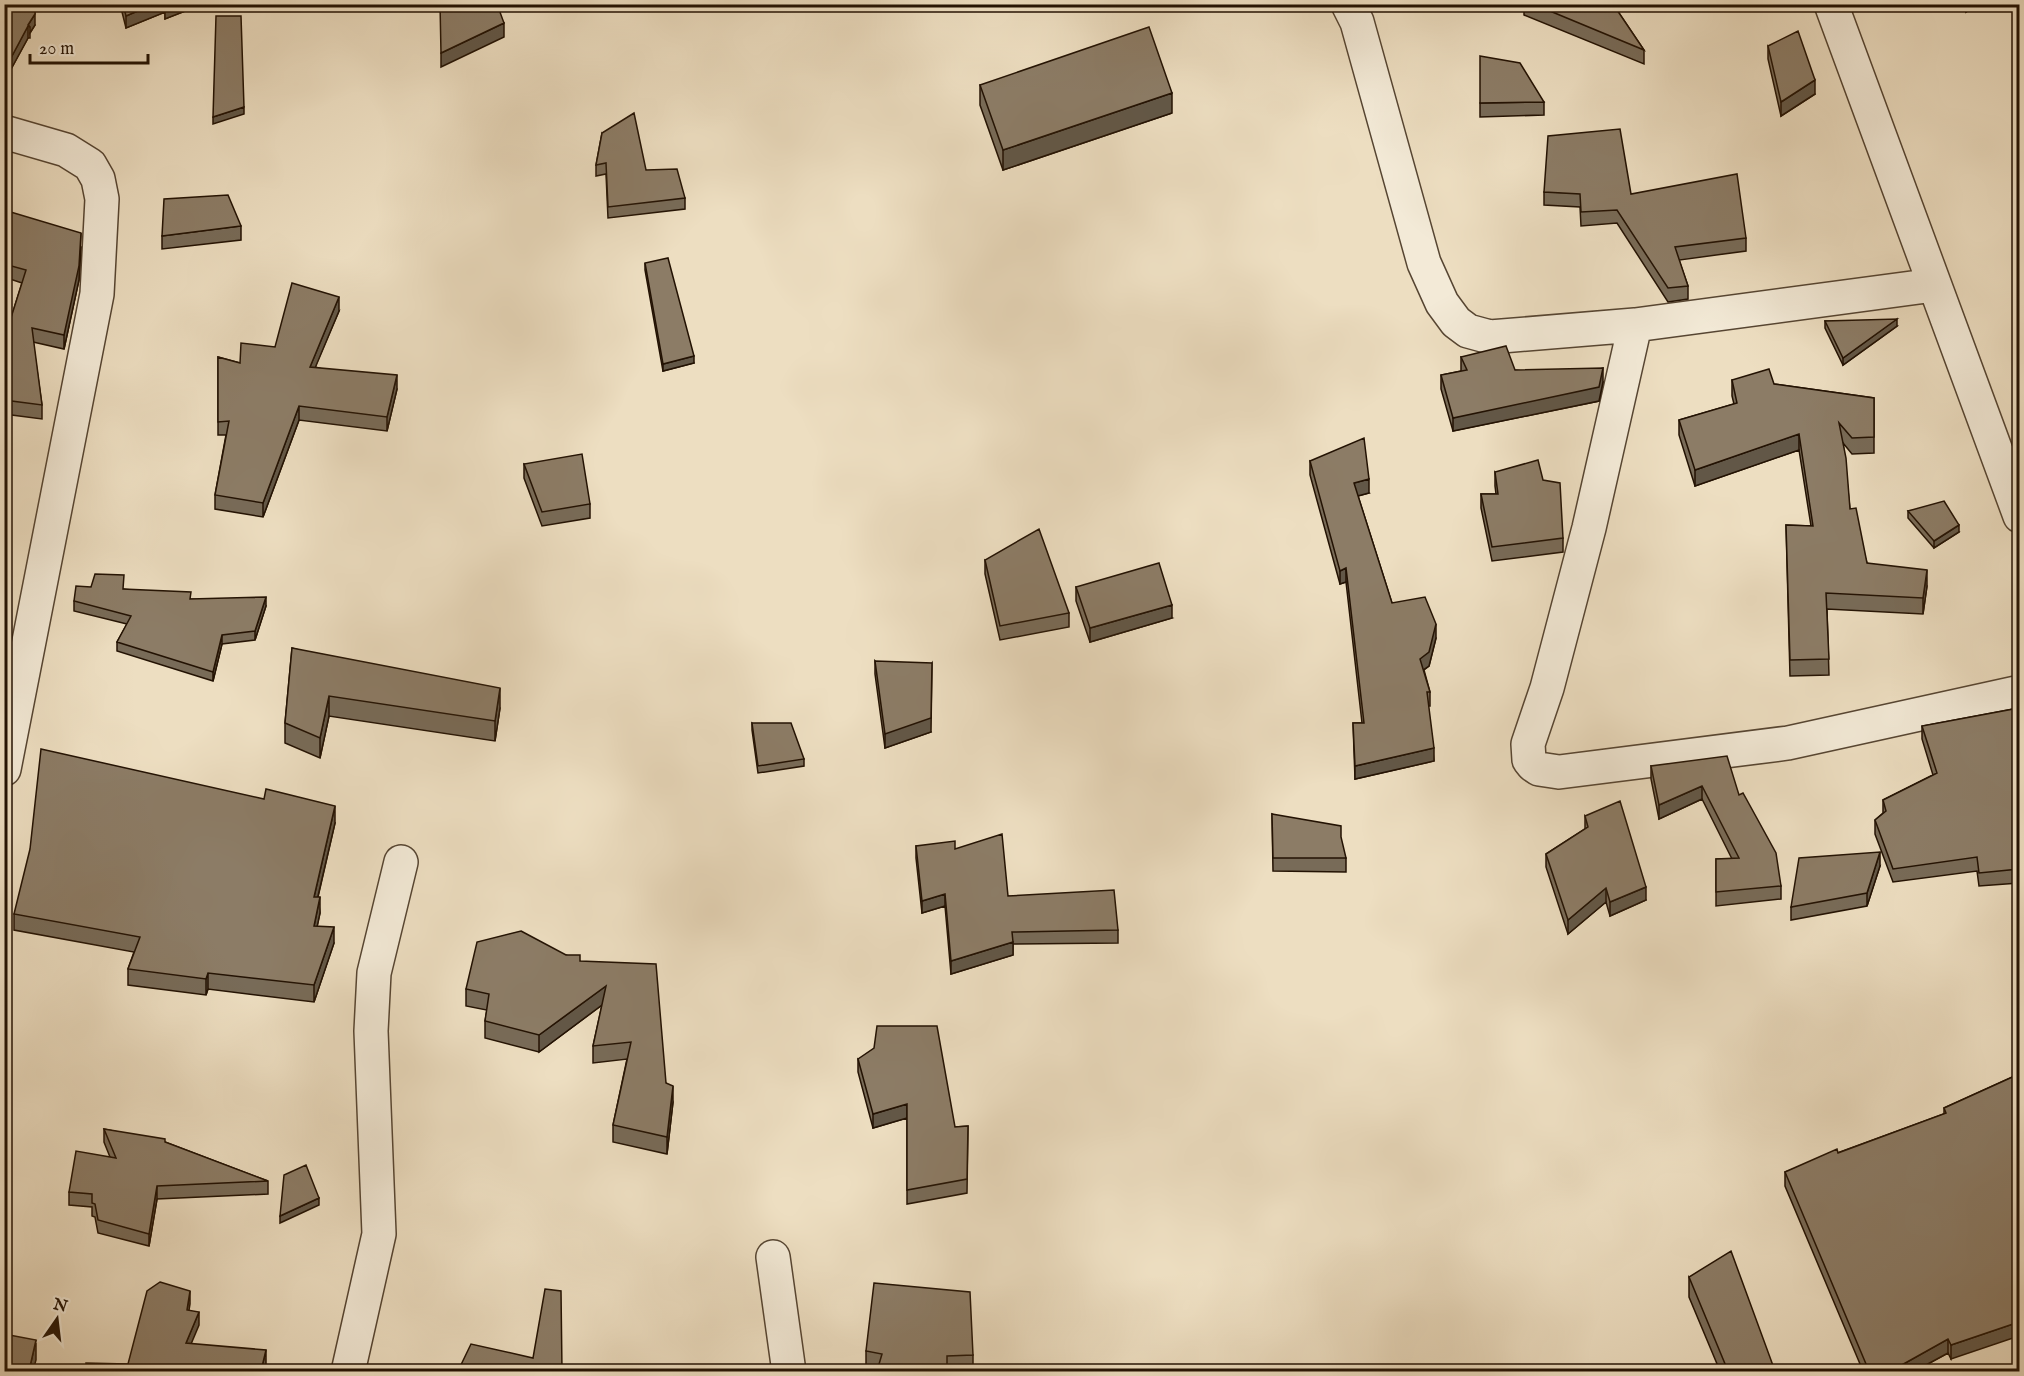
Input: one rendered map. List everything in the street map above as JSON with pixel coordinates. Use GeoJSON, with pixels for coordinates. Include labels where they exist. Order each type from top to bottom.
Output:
{"type":"FeatureCollection","features":[{"type":"Feature","properties":{"kind":"street"},"geometry":{"type":"LineString","coordinates":[[1348,4],[1357,22],[1424,263],[1442,303],[1456,322],[1468,331],[1490,337],[1635,325],[1934,285]]}},
{"type":"Feature","properties":{"kind":"street"},"geometry":{"type":"LineString","coordinates":[[1831,4],[2019,516]]}},
{"type":"Feature","properties":{"kind":"street"},"geometry":{"type":"LineString","coordinates":[[4,132],[66,150],[90,165],[98,179],[102,199],[97,294],[15,664],[4,769]]}},
{"type":"Feature","properties":{"kind":"street"},"geometry":{"type":"LineString","coordinates":[[1635,325],[1589,528],[1547,688],[1528,744],[1529,760],[1533,765],[1539,769],[1559,772],[1788,743],[2019,692]]}},
{"type":"Feature","properties":{"kind":"street"},"geometry":{"type":"LineString","coordinates":[[348,1371],[379,1234],[371,1031],[374,973],[401,862]]}},
{"type":"Feature","properties":{"kind":"street"},"geometry":{"type":"LineString","coordinates":[[773,1257],[789,1371]]}},
{"type":"Feature","properties":{"kind":"building"},"geometry":{"type":"Polygon","coordinates":[[[6,4],[35,4],[35,14],[28,25],[30,27],[28,26],[4,71],[4,8],[6,4]]]}},
{"type":"Feature","properties":{"kind":"building"},"geometry":{"type":"Polygon","coordinates":[[[123,4],[154,4],[126,16],[123,4]]]}},
{"type":"Feature","properties":{"kind":"building"},"geometry":{"type":"Polygon","coordinates":[[[440,4],[497,4],[504,23],[441,53],[440,4]]]}},
{"type":"Feature","properties":{"kind":"building"},"geometry":{"type":"Polygon","coordinates":[[[1533,4],[1613,4],[1644,50],[1533,4]]]}},
{"type":"Feature","properties":{"kind":"building"},"geometry":{"type":"Polygon","coordinates":[[[216,16],[241,16],[244,107],[213,117],[216,16]]]}},
{"type":"Feature","properties":{"kind":"building"},"geometry":{"type":"Polygon","coordinates":[[[1149,27],[1172,93],[1003,150],[980,85],[1149,27]]]}},
{"type":"Feature","properties":{"kind":"building"},"geometry":{"type":"Polygon","coordinates":[[[1798,31],[1815,80],[1781,102],[1768,46],[1798,31]]]}},
{"type":"Feature","properties":{"kind":"building"},"geometry":{"type":"Polygon","coordinates":[[[1480,56],[1520,63],[1544,102],[1480,103],[1480,56]]]}},
{"type":"Feature","properties":{"kind":"building"},"geometry":{"type":"Polygon","coordinates":[[[634,113],[646,170],[677,169],[685,198],[608,207],[606,163],[596,165],[602,133],[634,113]]]}},
{"type":"Feature","properties":{"kind":"building"},"geometry":{"type":"Polygon","coordinates":[[[1620,129],[1631,194],[1737,174],[1746,238],[1675,247],[1688,286],[1668,288],[1617,210],[1581,212],[1580,194],[1544,192],[1548,136],[1620,129]]]}},
{"type":"Feature","properties":{"kind":"building"},"geometry":{"type":"Polygon","coordinates":[[[228,195],[241,226],[162,236],[164,199],[228,195]]]}},
{"type":"Feature","properties":{"kind":"building"},"geometry":{"type":"Polygon","coordinates":[[[4,210],[81,233],[79,266],[64,335],[32,328],[42,405],[4,400],[4,340],[26,270],[4,264],[4,210]]]}},
{"type":"Feature","properties":{"kind":"building"},"geometry":{"type":"Polygon","coordinates":[[[668,258],[694,356],[663,364],[645,263],[668,258]]]}},
{"type":"Feature","properties":{"kind":"building"},"geometry":{"type":"Polygon","coordinates":[[[292,283],[339,297],[310,367],[397,375],[387,417],[299,406],[263,503],[215,495],[229,421],[218,422],[218,357],[240,363],[241,343],[275,347],[292,283]]]}},
{"type":"Feature","properties":{"kind":"building"},"geometry":{"type":"Polygon","coordinates":[[[1897,319],[1843,358],[1825,321],[1897,319]]]}},
{"type":"Feature","properties":{"kind":"building"},"geometry":{"type":"Polygon","coordinates":[[[1506,346],[1515,370],[1603,368],[1599,387],[1453,418],[1441,375],[1467,370],[1461,357],[1506,346]]]}},
{"type":"Feature","properties":{"kind":"building"},"geometry":{"type":"Polygon","coordinates":[[[1769,369],[1774,384],[1874,398],[1874,437],[1852,438],[1839,423],[1846,458],[1850,509],[1856,508],[1867,563],[1927,570],[1923,598],[1826,593],[1829,659],[1790,660],[1786,525],[1813,526],[1799,434],[1695,470],[1679,420],[1737,403],[1732,380],[1769,369]]]}},
{"type":"Feature","properties":{"kind":"building"},"geometry":{"type":"Polygon","coordinates":[[[1364,438],[1369,479],[1354,483],[1392,603],[1425,597],[1436,624],[1429,652],[1420,659],[1430,692],[1427,692],[1434,748],[1355,766],[1353,723],[1364,723],[1346,568],[1340,571],[1310,461],[1364,438]]]}},
{"type":"Feature","properties":{"kind":"building"},"geometry":{"type":"Polygon","coordinates":[[[582,454],[590,504],[542,512],[524,464],[582,454]]]}},
{"type":"Feature","properties":{"kind":"building"},"geometry":{"type":"Polygon","coordinates":[[[1538,460],[1543,480],[1560,483],[1563,538],[1492,547],[1481,494],[1498,494],[1495,472],[1538,460]]]}},
{"type":"Feature","properties":{"kind":"building"},"geometry":{"type":"Polygon","coordinates":[[[1944,501],[1959,525],[1934,541],[1908,511],[1944,501]]]}},
{"type":"Feature","properties":{"kind":"building"},"geometry":{"type":"Polygon","coordinates":[[[1039,529],[1069,613],[1000,626],[985,560],[1039,529]]]}},
{"type":"Feature","properties":{"kind":"building"},"geometry":{"type":"Polygon","coordinates":[[[1159,563],[1172,605],[1090,628],[1076,587],[1159,563]]]}},
{"type":"Feature","properties":{"kind":"building"},"geometry":{"type":"Polygon","coordinates":[[[95,574],[124,575],[123,589],[191,592],[190,599],[266,597],[255,631],[222,635],[213,672],[117,642],[131,616],[74,601],[76,586],[91,587],[95,574]]]}},
{"type":"Feature","properties":{"kind":"building"},"geometry":{"type":"Polygon","coordinates":[[[292,648],[500,688],[495,721],[329,696],[320,738],[285,723],[292,648]]]}},
{"type":"Feature","properties":{"kind":"building"},"geometry":{"type":"Polygon","coordinates":[[[875,661],[932,663],[931,718],[885,734],[875,661]]]}},
{"type":"Feature","properties":{"kind":"building"},"geometry":{"type":"Polygon","coordinates":[[[2019,708],[2019,869],[1979,873],[1977,857],[1893,869],[1875,820],[1886,811],[1883,800],[1937,773],[1922,726],[2019,708]]]}},
{"type":"Feature","properties":{"kind":"building"},"geometry":{"type":"Polygon","coordinates":[[[752,723],[791,723],[804,759],[758,766],[752,723]]]}},
{"type":"Feature","properties":{"kind":"building"},"geometry":{"type":"Polygon","coordinates":[[[41,749],[264,799],[266,789],[335,806],[314,897],[320,897],[314,926],[334,927],[314,985],[208,973],[206,979],[128,969],[140,937],[14,914],[30,849],[41,749]]]}},
{"type":"Feature","properties":{"kind":"building"},"geometry":{"type":"Polygon","coordinates":[[[1727,756],[1739,795],[1743,793],[1776,853],[1781,886],[1716,892],[1716,859],[1739,858],[1702,786],[1659,805],[1651,766],[1727,756]]]}},
{"type":"Feature","properties":{"kind":"building"},"geometry":{"type":"Polygon","coordinates":[[[1620,801],[1646,887],[1610,902],[1606,888],[1568,920],[1546,854],[1588,827],[1585,816],[1620,801]]]}},
{"type":"Feature","properties":{"kind":"building"},"geometry":{"type":"Polygon","coordinates":[[[1272,814],[1341,826],[1346,858],[1273,858],[1272,814]]]}},
{"type":"Feature","properties":{"kind":"building"},"geometry":{"type":"Polygon","coordinates":[[[1002,834],[1008,896],[1114,890],[1118,930],[1012,932],[1013,942],[951,961],[945,894],[922,901],[916,846],[955,841],[955,849],[1002,834]]]}},
{"type":"Feature","properties":{"kind":"building"},"geometry":{"type":"Polygon","coordinates":[[[1880,852],[1867,893],[1791,907],[1799,858],[1880,852]]]}},
{"type":"Feature","properties":{"kind":"building"},"geometry":{"type":"Polygon","coordinates":[[[521,931],[566,955],[580,955],[580,961],[656,964],[666,1083],[673,1086],[667,1137],[613,1125],[631,1042],[593,1046],[606,986],[539,1035],[485,1021],[489,994],[466,989],[477,942],[521,931]]]}},
{"type":"Feature","properties":{"kind":"building"},"geometry":{"type":"Polygon","coordinates":[[[877,1026],[937,1026],[955,1127],[968,1126],[967,1179],[907,1190],[907,1104],[873,1114],[858,1059],[874,1048],[877,1026]]]}},
{"type":"Feature","properties":{"kind":"building"},"geometry":{"type":"Polygon","coordinates":[[[2019,1074],[2019,1322],[1951,1345],[1948,1339],[1891,1371],[1869,1371],[1785,1172],[1837,1149],[1838,1153],[1946,1113],[1944,1108],[2019,1074]]]}},
{"type":"Feature","properties":{"kind":"building"},"geometry":{"type":"Polygon","coordinates":[[[104,1129],[165,1139],[165,1142],[268,1181],[157,1186],[149,1234],[98,1220],[95,1204],[92,1203],[92,1194],[69,1192],[76,1151],[116,1158],[104,1129]]]}},
{"type":"Feature","properties":{"kind":"building"},"geometry":{"type":"Polygon","coordinates":[[[306,1165],[319,1198],[280,1216],[284,1175],[306,1165]]]}},
{"type":"Feature","properties":{"kind":"building"},"geometry":{"type":"Polygon","coordinates":[[[1731,1251],[1775,1371],[1728,1371],[1689,1277],[1731,1251]]]}},
{"type":"Feature","properties":{"kind":"building"},"geometry":{"type":"Polygon","coordinates":[[[160,1282],[190,1291],[187,1310],[199,1312],[186,1343],[266,1350],[261,1371],[86,1371],[86,1363],[128,1364],[147,1291],[160,1282]]]}},
{"type":"Feature","properties":{"kind":"building"},"geometry":{"type":"Polygon","coordinates":[[[874,1283],[970,1292],[973,1355],[947,1356],[947,1371],[877,1371],[882,1354],[866,1351],[874,1283]]]}},
{"type":"Feature","properties":{"kind":"building"},"geometry":{"type":"Polygon","coordinates":[[[545,1289],[561,1291],[562,1371],[458,1371],[471,1344],[533,1358],[545,1289]]]}},
{"type":"Feature","properties":{"kind":"building"},"geometry":{"type":"Polygon","coordinates":[[[4,1334],[36,1340],[29,1371],[4,1371],[4,1334]]]}}]}
